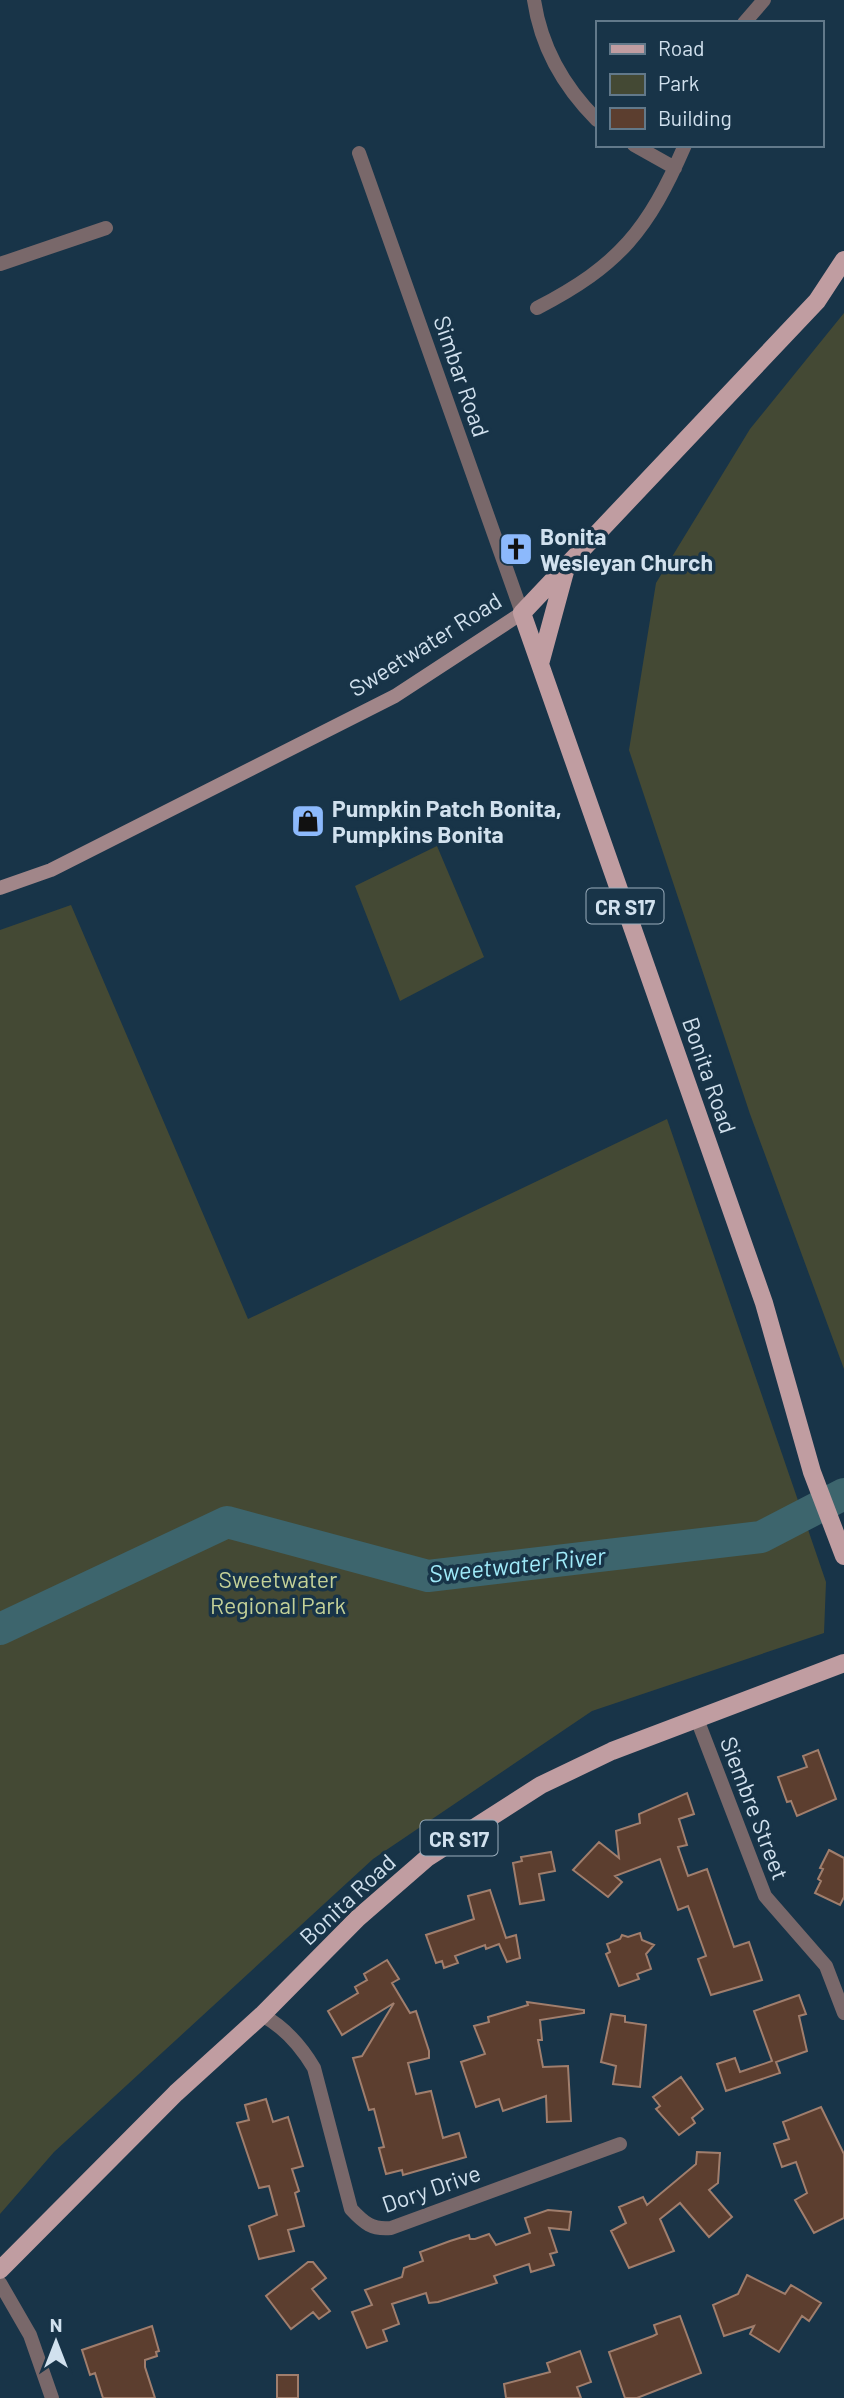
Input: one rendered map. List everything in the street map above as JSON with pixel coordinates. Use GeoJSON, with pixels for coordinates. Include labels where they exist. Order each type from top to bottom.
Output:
{"type":"FeatureCollection","features":[{"type":"Feature","properties":{"kind":"main road","name":"Sweetwater Road"},"geometry":{"type":"LineString","coordinates":[[0,888],[51,870],[396,695],[522,613],[817,301],[844,260]]}},
{"type":"Feature","properties":{"kind":"main road"},"geometry":{"type":"LineString","coordinates":[[540,664],[567,565]]}},
{"type":"Feature","properties":{"kind":"main road","name":"Bonita Road"},"geometry":{"type":"LineString","coordinates":[[522,613],[764,1303],[812,1472],[844,1556]]}},
{"type":"Feature","properties":{"kind":"main road","name":"Bonita Road"},"geometry":{"type":"LineString","coordinates":[[0,2270],[176,2093],[262,2015],[358,1918],[427,1858],[541,1785],[612,1751],[844,1663]]}},
{"type":"Feature","properties":{"kind":"street"},"geometry":{"type":"LineString","coordinates":[[534,0],[541,33],[560,73],[596,119]]}},
{"type":"Feature","properties":{"kind":"street"},"geometry":{"type":"LineString","coordinates":[[746,21],[764,0]]}},
{"type":"Feature","properties":{"kind":"street"},"geometry":{"type":"LineString","coordinates":[[638,147],[675,168]]}},
{"type":"Feature","properties":{"kind":"street"},"geometry":{"type":"LineString","coordinates":[[537,308],[583,284],[620,253],[652,213],[684,147]]}},
{"type":"Feature","properties":{"kind":"street","name":"Simbar Road"},"geometry":{"type":"LineString","coordinates":[[359,153],[522,613]]}},
{"type":"Feature","properties":{"kind":"street"},"geometry":{"type":"LineString","coordinates":[[0,264],[106,229]]}},
{"type":"Feature","properties":{"kind":"street","name":"Siembre Street"},"geometry":{"type":"LineString","coordinates":[[697,1719],[765,1896],[826,1966],[844,2013]]}},
{"type":"Feature","properties":{"kind":"street","name":"Dory Drive"},"geometry":{"type":"LineString","coordinates":[[262,2015],[276,2023],[294,2041],[314,2068],[351,2209],[365,2224],[372,2227],[391,2228],[620,2144]]}},
{"type":"Feature","properties":{"kind":"street"},"geometry":{"type":"LineString","coordinates":[[0,2283],[30,2335],[52,2398]]}},
{"type":"Feature","properties":{"kind":"green space"},"geometry":{"type":"Polygon","coordinates":[[[844,313],[844,1369],[750,1114],[629,750],[656,583],[750,429],[844,313]]]}},
{"type":"Feature","properties":{"kind":"green space"},"geometry":{"type":"Polygon","coordinates":[[[437,846],[484,957],[400,1001],[355,886],[437,846]]]}},
{"type":"Feature","properties":{"kind":"green space","name":"Sweetwater Regional Park"},"geometry":{"type":"Polygon","coordinates":[[[71,905],[248,1319],[667,1119],[826,1582],[824,1633],[592,1711],[373,1859],[54,2152],[0,2214],[0,930],[71,905]]]}},
{"type":"Feature","properties":{"kind":"building"},"geometry":{"type":"Polygon","coordinates":[[[818,1750],[836,1799],[797,1816],[791,1801],[787,1802],[778,1777],[807,1767],[803,1756],[818,1750]]]}},
{"type":"Feature","properties":{"kind":"building"},"geometry":{"type":"Polygon","coordinates":[[[687,1793],[694,1814],[679,1819],[687,1845],[678,1847],[688,1876],[707,1869],[734,1947],[749,1942],[762,1980],[711,1995],[698,1959],[706,1956],[688,1906],[678,1910],[660,1859],[615,1876],[622,1882],[608,1897],[573,1870],[599,1842],[619,1858],[616,1831],[640,1823],[639,1814],[687,1793]]]}},
{"type":"Feature","properties":{"kind":"building"},"geometry":{"type":"Polygon","coordinates":[[[829,1850],[844,1858],[844,1897],[840,1905],[815,1893],[821,1881],[818,1879],[823,1869],[820,1868],[829,1850]]]}},
{"type":"Feature","properties":{"kind":"building"},"geometry":{"type":"Polygon","coordinates":[[[551,1852],[555,1871],[539,1874],[544,1900],[520,1904],[513,1863],[522,1861],[521,1857],[551,1852]]]}},
{"type":"Feature","properties":{"kind":"building"},"geometry":{"type":"Polygon","coordinates":[[[490,1890],[506,1938],[516,1935],[520,1958],[507,1962],[499,1944],[486,1949],[485,1945],[455,1956],[458,1963],[444,1968],[442,1961],[436,1963],[426,1935],[474,1919],[468,1896],[490,1890]]]}},
{"type":"Feature","properties":{"kind":"building"},"geometry":{"type":"Polygon","coordinates":[[[640,1933],[642,1940],[654,1945],[646,1954],[651,1969],[637,1974],[639,1979],[619,1986],[606,1954],[610,1952],[607,1944],[620,1939],[622,1935],[628,1937],[640,1933]]]}},
{"type":"Feature","properties":{"kind":"building"},"geometry":{"type":"Polygon","coordinates":[[[387,1960],[399,1979],[392,1983],[410,2013],[416,2011],[429,2051],[429,2058],[408,2063],[416,2094],[431,2091],[443,2138],[459,2133],[466,2157],[403,2175],[402,2170],[386,2174],[379,2148],[384,2147],[374,2109],[369,2110],[353,2058],[362,2056],[394,2003],[342,2035],[328,2011],[358,1993],[355,1987],[367,1980],[364,1974],[387,1960]]]}},
{"type":"Feature","properties":{"kind":"building"},"geometry":{"type":"Polygon","coordinates":[[[799,1995],[806,2014],[799,2016],[807,2051],[776,2062],[780,2073],[726,2091],[717,2064],[735,2058],[740,2072],[772,2061],[754,2011],[799,1995]]]}},
{"type":"Feature","properties":{"kind":"building"},"geometry":{"type":"Polygon","coordinates":[[[527,2002],[584,2010],[584,2013],[540,2020],[542,2040],[538,2040],[543,2067],[568,2066],[571,2121],[547,2122],[546,2096],[503,2111],[499,2099],[476,2107],[461,2062],[485,2054],[474,2026],[489,2022],[488,2017],[528,2005],[527,2002]]]}},
{"type":"Feature","properties":{"kind":"building"},"geometry":{"type":"Polygon","coordinates":[[[611,2014],[625,2016],[625,2022],[646,2025],[640,2087],[613,2084],[616,2066],[601,2062],[611,2014]]]}},
{"type":"Feature","properties":{"kind":"building"},"geometry":{"type":"Polygon","coordinates":[[[681,2077],[703,2109],[692,2118],[695,2123],[679,2135],[656,2109],[660,2106],[653,2097],[681,2077]]]}},
{"type":"Feature","properties":{"kind":"building"},"geometry":{"type":"Polygon","coordinates":[[[266,2099],[273,2122],[288,2117],[303,2166],[292,2169],[299,2191],[295,2193],[304,2226],[288,2230],[294,2251],[259,2259],[249,2226],[277,2215],[269,2186],[259,2188],[237,2123],[249,2120],[245,2105],[266,2099]]]}},
{"type":"Feature","properties":{"kind":"building"},"geometry":{"type":"Polygon","coordinates":[[[821,2107],[844,2154],[844,2218],[814,2233],[795,2200],[807,2193],[796,2162],[782,2167],[774,2144],[789,2139],[783,2122],[821,2107]]]}},
{"type":"Feature","properties":{"kind":"building"},"geometry":{"type":"Polygon","coordinates":[[[697,2152],[720,2153],[718,2183],[709,2190],[732,2217],[709,2237],[680,2203],[660,2219],[674,2251],[629,2268],[611,2231],[626,2223],[619,2207],[643,2197],[647,2205],[696,2164],[697,2152]]]}},
{"type":"Feature","properties":{"kind":"building"},"geometry":{"type":"Polygon","coordinates":[[[548,2210],[571,2212],[569,2230],[549,2228],[557,2252],[550,2254],[554,2265],[531,2272],[529,2264],[494,2276],[497,2283],[438,2302],[429,2303],[426,2293],[392,2304],[399,2324],[383,2330],[387,2341],[367,2348],[352,2312],[372,2305],[365,2290],[402,2277],[404,2268],[423,2261],[420,2252],[450,2241],[469,2235],[470,2239],[475,2239],[489,2234],[496,2245],[530,2233],[525,2218],[548,2210]]]}},
{"type":"Feature","properties":{"kind":"building"},"geometry":{"type":"Polygon","coordinates":[[[308,2262],[313,2262],[326,2278],[312,2289],[330,2311],[319,2319],[313,2312],[291,2329],[266,2296],[308,2262]]]}},
{"type":"Feature","properties":{"kind":"building"},"geometry":{"type":"Polygon","coordinates":[[[747,2275],[785,2294],[791,2285],[821,2303],[809,2321],[802,2316],[779,2352],[750,2334],[754,2326],[724,2336],[713,2305],[738,2294],[747,2275]]]}},
{"type":"Feature","properties":{"kind":"building"},"geometry":{"type":"Polygon","coordinates":[[[680,2316],[701,2373],[637,2398],[625,2398],[609,2352],[657,2334],[654,2325],[680,2316]]]}},
{"type":"Feature","properties":{"kind":"building"},"geometry":{"type":"Polygon","coordinates":[[[152,2326],[159,2351],[156,2352],[157,2356],[145,2360],[145,2367],[155,2398],[103,2398],[95,2373],[90,2375],[82,2350],[152,2326]]]}},
{"type":"Feature","properties":{"kind":"building"},"geometry":{"type":"Polygon","coordinates":[[[580,2351],[591,2382],[577,2387],[581,2398],[506,2398],[504,2384],[550,2372],[547,2363],[580,2351]]]}},
{"type":"Feature","properties":{"kind":"building"},"geometry":{"type":"Polygon","coordinates":[[[277,2375],[298,2375],[298,2398],[277,2398],[277,2375]]]}},
{"type":"Feature","properties":{"kind":"waterway","name":"Sweetwater River"},"geometry":{"type":"LineString","coordinates":[[0,1629],[227,1522],[428,1576],[761,1537],[844,1494]]}},
{"type":"Feature","properties":{"kind":"place","name":"Bonita Wesleyan Church"},"geometry":{"type":"Point","coordinates":[516,549]}},
{"type":"Feature","properties":{"kind":"place","name":"Pumpkin Patch Bonita, Pumpkins Bonita"},"geometry":{"type":"Point","coordinates":[308,821]}}]}
